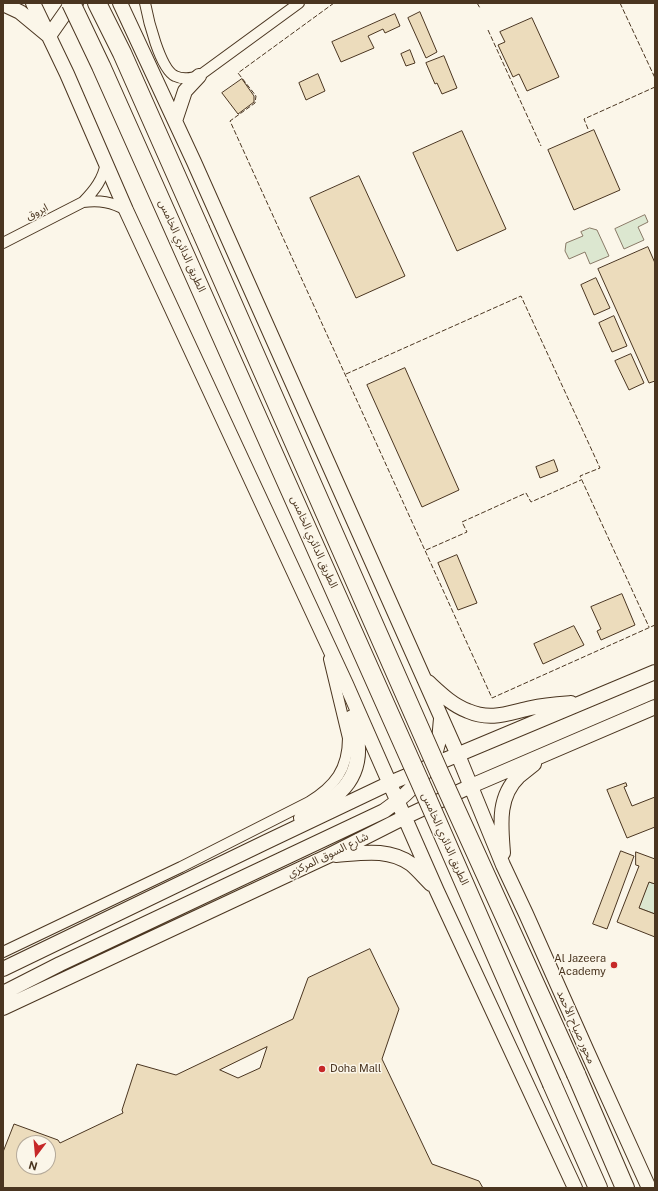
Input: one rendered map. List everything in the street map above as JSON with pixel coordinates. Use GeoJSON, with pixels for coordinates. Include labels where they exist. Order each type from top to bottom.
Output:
{"type":"FeatureCollection","features":[{"type":"Feature","properties":{"kind":"highway","name":"الطريق الدائري الخامس"},"geometry":{"type":"LineString","coordinates":[[71,3],[105,73],[420,782],[598,1188]]}},
{"type":"Feature","properties":{"kind":"highway","name":"الطريق الدائري الخامس"},"geometry":{"type":"LineString","coordinates":[[97,3],[122,52],[433,757],[576,1074]]}},
{"type":"Feature","properties":{"kind":"highway","name":"محور صباح الأحمد"},"geometry":{"type":"LineString","coordinates":[[576,1074],[625,1188]]}},
{"type":"Feature","properties":{"kind":"street"},"geometry":{"type":"LineString","coordinates":[[33,3],[106,162],[126,210],[324,640],[346,684],[438,891],[575,1188]]}},
{"type":"Feature","properties":{"kind":"street"},"geometry":{"type":"LineString","coordinates":[[49,36],[70,6],[76,3]]}},
{"type":"Feature","properties":{"kind":"street"},"geometry":{"type":"LineString","coordinates":[[120,3],[204,183],[458,755],[504,865]]}},
{"type":"Feature","properties":{"kind":"street"},"geometry":{"type":"LineString","coordinates":[[145,3],[156,44],[168,71],[181,78],[199,76]]}},
{"type":"Feature","properties":{"kind":"street"},"geometry":{"type":"LineString","coordinates":[[175,122],[185,91],[199,76],[298,3]]}},
{"type":"Feature","properties":{"kind":"street"},"geometry":{"type":"LineString","coordinates":[[3,4],[20,12],[49,36]]}},
{"type":"Feature","properties":{"kind":"street","name":"ابروق"},"geometry":{"type":"LineString","coordinates":[[83,202],[93,192],[100,180],[106,162]]}},
{"type":"Feature","properties":{"kind":"street","name":"ابروق"},"geometry":{"type":"LineString","coordinates":[[3,243],[83,202],[95,200],[107,201],[126,210]]}},
{"type":"Feature","properties":{"kind":"street"},"geometry":{"type":"LineString","coordinates":[[3,952],[240,838],[309,802],[331,786],[343,769],[348,748],[348,738],[324,640]]}},
{"type":"Feature","properties":{"kind":"street"},"geometry":{"type":"LineString","coordinates":[[3,969],[390,783],[655,672]]}},
{"type":"Feature","properties":{"kind":"street"},"geometry":{"type":"LineString","coordinates":[[424,679],[452,703],[467,711],[482,716],[499,716],[532,708],[586,702]]}},
{"type":"Feature","properties":{"kind":"street"},"geometry":{"type":"LineString","coordinates":[[266,842],[336,795],[350,780],[356,765],[359,747],[358,736],[347,700],[346,684]]}},
{"type":"Feature","properties":{"kind":"street","name":"شارع السوق المركزي"},"geometry":{"type":"LineString","coordinates":[[3,1008],[328,856],[471,786],[655,707]]}},
{"type":"Feature","properties":{"kind":"street"},"geometry":{"type":"LineString","coordinates":[[3,993],[60,964],[384,811],[398,802],[414,787],[429,767],[438,746],[441,717]]}},
{"type":"Feature","properties":{"kind":"street"},"geometry":{"type":"LineString","coordinates":[[504,865],[500,821],[502,806],[508,791],[519,776],[551,752]]}},
{"type":"Feature","properties":{"kind":"street"},"geometry":{"type":"LineString","coordinates":[[328,856],[375,852],[394,855],[412,865],[438,891]]}},
{"type":"Feature","properties":{"kind":"street","name":"محور صباح الأحمد"},"geometry":{"type":"LineString","coordinates":[[504,865],[587,1051],[650,1182]]}},
{"type":"Feature","properties":{"kind":"green space"},"geometry":{"type":"Polygon","coordinates":[[[645,215],[648,222],[638,227],[644,240],[624,249],[615,229],[645,215]]]}},
{"type":"Feature","properties":{"kind":"green space"},"geometry":{"type":"Polygon","coordinates":[[[590,228],[597,230],[609,256],[590,264],[585,252],[569,259],[565,251],[566,243],[583,236],[581,232],[590,228]]]}},
{"type":"Feature","properties":{"kind":"green space"},"geometry":{"type":"Polygon","coordinates":[[[649,882],[655,884],[655,914],[639,908],[649,882]]]}},
{"type":"Feature","properties":{"kind":"building"},"geometry":{"type":"Polygon","coordinates":[[[420,12],[437,52],[426,58],[408,18],[420,12]]]}},
{"type":"Feature","properties":{"kind":"building"},"geometry":{"type":"Polygon","coordinates":[[[395,14],[400,26],[385,33],[383,29],[368,36],[374,48],[341,62],[332,42],[395,14]]]}},
{"type":"Feature","properties":{"kind":"building"},"geometry":{"type":"Polygon","coordinates":[[[532,18],[559,77],[527,91],[519,74],[513,77],[498,45],[505,42],[500,32],[532,18]]]}},
{"type":"Feature","properties":{"kind":"building"},"geometry":{"type":"Polygon","coordinates":[[[410,50],[415,63],[406,66],[401,54],[410,50]]]}},
{"type":"Feature","properties":{"kind":"building"},"geometry":{"type":"Polygon","coordinates":[[[444,56],[457,88],[442,94],[437,83],[435,84],[426,63],[444,56]]]}},
{"type":"Feature","properties":{"kind":"building"},"geometry":{"type":"Polygon","coordinates":[[[318,74],[325,91],[306,100],[299,83],[318,74]]]}},
{"type":"Feature","properties":{"kind":"building"},"geometry":{"type":"Polygon","coordinates":[[[242,79],[254,96],[254,102],[238,114],[222,93],[242,79]]]}},
{"type":"Feature","properties":{"kind":"building"},"geometry":{"type":"Polygon","coordinates":[[[594,130],[620,190],[574,210],[548,150],[594,130]]]}},
{"type":"Feature","properties":{"kind":"building"},"geometry":{"type":"Polygon","coordinates":[[[462,131],[506,229],[457,251],[413,153],[462,131]]]}},
{"type":"Feature","properties":{"kind":"building"},"geometry":{"type":"Polygon","coordinates":[[[359,176],[405,276],[356,298],[310,198],[359,176]]]}},
{"type":"Feature","properties":{"kind":"building"},"geometry":{"type":"Polygon","coordinates":[[[648,247],[655,263],[655,381],[649,383],[598,269],[648,247]]]}},
{"type":"Feature","properties":{"kind":"building"},"geometry":{"type":"Polygon","coordinates":[[[596,278],[610,308],[594,315],[581,285],[596,278]]]}},
{"type":"Feature","properties":{"kind":"building"},"geometry":{"type":"Polygon","coordinates":[[[614,316],[627,346],[612,352],[599,323],[614,316]]]}},
{"type":"Feature","properties":{"kind":"building"},"geometry":{"type":"Polygon","coordinates":[[[631,354],[644,383],[629,390],[615,361],[631,354]]]}},
{"type":"Feature","properties":{"kind":"building"},"geometry":{"type":"Polygon","coordinates":[[[405,368],[459,490],[422,507],[367,385],[405,368]]]}},
{"type":"Feature","properties":{"kind":"building"},"geometry":{"type":"Polygon","coordinates":[[[554,460],[558,471],[540,478],[536,467],[554,460]]]}},
{"type":"Feature","properties":{"kind":"building"},"geometry":{"type":"Polygon","coordinates":[[[457,555],[477,603],[458,610],[438,563],[457,555]]]}},
{"type":"Feature","properties":{"kind":"building"},"geometry":{"type":"Polygon","coordinates":[[[622,594],[635,625],[601,640],[597,631],[601,629],[591,607],[622,594]]]}},
{"type":"Feature","properties":{"kind":"building"},"geometry":{"type":"Polygon","coordinates":[[[574,626],[584,645],[543,664],[534,644],[574,626]]]}},
{"type":"Feature","properties":{"kind":"building"},"geometry":{"type":"Polygon","coordinates":[[[626,783],[627,786],[624,787],[632,806],[655,797],[655,827],[627,838],[607,790],[626,783]]]}},
{"type":"Feature","properties":{"kind":"building"},"geometry":{"type":"Polygon","coordinates":[[[621,851],[634,856],[607,929],[593,924],[621,851]]]}},
{"type":"Feature","properties":{"kind":"building"},"geometry":{"type":"Polygon","coordinates":[[[636,852],[655,859],[655,884],[649,882],[639,908],[655,914],[655,937],[617,922],[639,866],[636,865],[636,852]]]}},
{"type":"Feature","properties":{"kind":"building","name":"Doha Mall"},"geometry":{"type":"Polygon","coordinates":[[[370,949],[399,1009],[382,1059],[432,1164],[479,1181],[483,1188],[3,1188],[3,1152],[14,1124],[44,1135],[16,1135],[16,1175],[56,1175],[56,1139],[60,1143],[123,1113],[122,1110],[137,1064],[176,1075],[293,1019],[308,978],[370,949]],[[267,1047],[220,1070],[238,1078],[260,1068],[267,1047]]]}},
{"type":"Feature","properties":{"kind":"fence"},"geometry":{"type":"LineString","coordinates":[[334,3],[238,73],[256,96],[255,103],[230,121],[492,698],[655,625]]}},
{"type":"Feature","properties":{"kind":"fence"},"geometry":{"type":"LineString","coordinates":[[477,3],[480,8]]}},
{"type":"Feature","properties":{"kind":"fence"},"geometry":{"type":"LineString","coordinates":[[620,3],[655,78]]}},
{"type":"Feature","properties":{"kind":"fence"},"geometry":{"type":"LineString","coordinates":[[488,30],[541,146]]}},
{"type":"Feature","properties":{"kind":"fence"},"geometry":{"type":"LineString","coordinates":[[588,129],[584,119],[655,87]]}},
{"type":"Feature","properties":{"kind":"fence"},"geometry":{"type":"LineString","coordinates":[[346,374],[521,296],[600,468],[580,476],[649,627]]}},
{"type":"Feature","properties":{"kind":"fence"},"geometry":{"type":"LineString","coordinates":[[426,550],[467,532],[462,522],[526,493],[531,502],[581,480]]}},
{"type":"Feature","properties":{"kind":"place","name":"Al Jazeera Academy"},"geometry":{"type":"Point","coordinates":[614,965]}},
{"type":"Feature","properties":{"kind":"place","name":"Doha Mall"},"geometry":{"type":"Point","coordinates":[322,1069]}}]}
